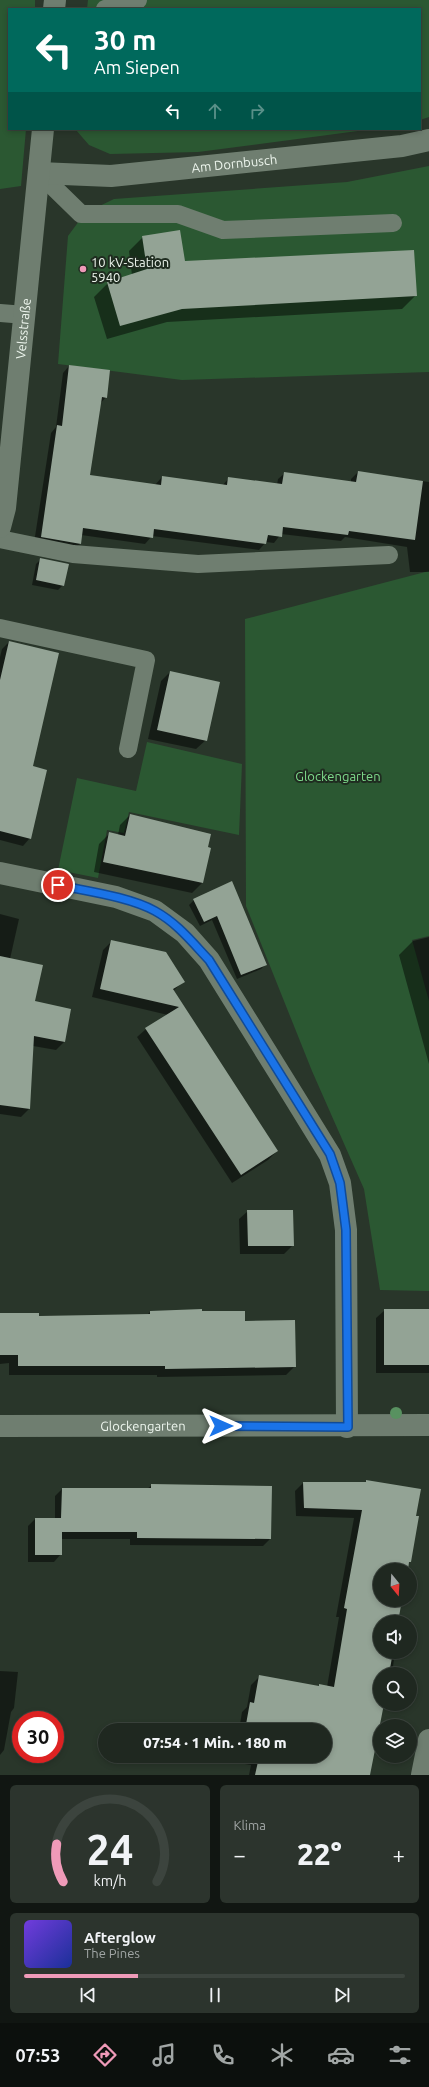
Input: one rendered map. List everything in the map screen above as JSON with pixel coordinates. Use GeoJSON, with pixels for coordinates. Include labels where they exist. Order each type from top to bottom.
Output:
{"type":"FeatureCollection","features":[{"type":"Feature","properties":{"kind":"street","name":"Velsstraße"},"geometry":{"type":"LineString","coordinates":[[2,514],[25,315],[43,130]]}},
{"type":"Feature","properties":{"kind":"street","name":"Am Dornbusch"},"geometry":{"type":"LineString","coordinates":[[39,173],[111,176],[402,146],[429,140]]}},
{"type":"Feature","properties":{"kind":"street"},"geometry":{"type":"LineString","coordinates":[[0,873],[116,897],[155,911],[185,933],[209,960],[330,1154],[340,1183],[346,1230],[348,1427]]}},
{"type":"Feature","properties":{"kind":"street","name":"Glockengarten"},"geometry":{"type":"LineString","coordinates":[[0,1426],[348,1427],[429,1425]]}},
{"type":"Feature","properties":{"kind":"street"},"geometry":{"type":"LineString","coordinates":[[422,1775],[429,1740]]}},
{"type":"Feature","properties":{"kind":"lane"},"geometry":{"type":"LineString","coordinates":[[109,8],[138,0]]}},
{"type":"Feature","properties":{"kind":"lane"},"geometry":{"type":"LineString","coordinates":[[39,173],[81,214],[178,214],[223,230],[393,223]]}},
{"type":"Feature","properties":{"kind":"lane"},"geometry":{"type":"LineString","coordinates":[[0,313],[25,315]]}},
{"type":"Feature","properties":{"kind":"lane"},"geometry":{"type":"LineString","coordinates":[[0,539],[74,554],[198,564],[389,555]]}},
{"type":"Feature","properties":{"kind":"lane"},"geometry":{"type":"LineString","coordinates":[[0,628],[146,660],[128,749]]}},
{"type":"Feature","properties":{"kind":"green space"},"geometry":{"type":"Polygon","coordinates":[[[0,0],[35,0],[35,8],[8,8],[8,130],[26,130],[21,186],[0,189],[0,0]]]}},
{"type":"Feature","properties":{"kind":"green space"},"geometry":{"type":"Polygon","coordinates":[[[88,0],[429,0],[429,117],[421,120],[421,8],[87,8],[88,0]]]}},
{"type":"Feature","properties":{"kind":"green space"},"geometry":{"type":"Polygon","coordinates":[[[76,130],[365,130],[198,152],[110,154],[89,145],[76,130]]]}},
{"type":"Feature","properties":{"kind":"green space"},"geometry":{"type":"Polygon","coordinates":[[[429,166],[429,372],[182,380],[58,364],[68,236],[85,213],[114,199],[347,182],[429,166]]]}},
{"type":"Feature","properties":{"kind":"green space","name":"Glockengarten"},"geometry":{"type":"Polygon","coordinates":[[[429,571],[429,936],[412,940],[429,1001],[429,1291],[380,1290],[364,1189],[312,1071],[246,906],[245,619],[429,571]]]}},
{"type":"Feature","properties":{"kind":"green space"},"geometry":{"type":"Polygon","coordinates":[[[147,742],[242,764],[239,835],[129,812],[124,833],[107,830],[98,878],[58,870],[77,778],[136,791],[147,742]]]}},
{"type":"Feature","properties":{"kind":"building"},"geometry":{"type":"Polygon","coordinates":[[[180,230],[185,261],[414,250],[417,296],[182,309],[120,326],[107,282],[147,269],[142,236],[180,230]]]}},
{"type":"Feature","properties":{"kind":"building"},"geometry":{"type":"Polygon","coordinates":[[[69,365],[110,370],[107,398],[102,397],[90,475],[161,485],[162,476],[227,485],[228,477],[282,484],[284,472],[356,482],[358,471],[423,481],[415,540],[349,531],[348,535],[283,527],[282,537],[268,535],[266,544],[154,529],[153,538],[83,528],[81,544],[41,537],[57,425],[62,426],[69,365]]]}},
{"type":"Feature","properties":{"kind":"building"},"geometry":{"type":"Polygon","coordinates":[[[40,558],[69,564],[64,586],[36,580],[40,558]]]}},
{"type":"Feature","properties":{"kind":"building"},"geometry":{"type":"Polygon","coordinates":[[[9,641],[59,653],[33,766],[47,770],[31,839],[0,831],[0,680],[9,641]]]}},
{"type":"Feature","properties":{"kind":"building"},"geometry":{"type":"Polygon","coordinates":[[[170,671],[220,682],[207,741],[157,730],[170,671]]]}},
{"type":"Feature","properties":{"kind":"building"},"geometry":{"type":"Polygon","coordinates":[[[130,814],[211,834],[208,847],[211,848],[203,883],[103,862],[109,832],[125,836],[130,814]]]}},
{"type":"Feature","properties":{"kind":"building"},"geometry":{"type":"Polygon","coordinates":[[[232,881],[267,965],[241,975],[217,916],[204,922],[193,899],[232,881]]]}},
{"type":"Feature","properties":{"kind":"building"},"geometry":{"type":"Polygon","coordinates":[[[111,940],[166,952],[185,982],[173,989],[278,1151],[241,1175],[145,1028],[179,1007],[100,989],[111,940]]]}},
{"type":"Feature","properties":{"kind":"building"},"geometry":{"type":"Polygon","coordinates":[[[0,956],[43,965],[35,1001],[71,1009],[65,1042],[34,1036],[30,1109],[0,1105],[0,956]]]}},
{"type":"Feature","properties":{"kind":"building"},"geometry":{"type":"Polygon","coordinates":[[[247,1210],[293,1210],[294,1246],[248,1246],[247,1210]]]}},
{"type":"Feature","properties":{"kind":"building"},"geometry":{"type":"Polygon","coordinates":[[[202,1309],[202,1311],[245,1311],[245,1321],[295,1320],[296,1367],[165,1369],[165,1366],[18,1366],[18,1355],[0,1355],[0,1313],[39,1313],[39,1316],[150,1314],[150,1311],[202,1309]]]}},
{"type":"Feature","properties":{"kind":"building"},"geometry":{"type":"Polygon","coordinates":[[[384,1309],[429,1309],[429,1365],[384,1365],[384,1309]]]}},
{"type":"Feature","properties":{"kind":"building"},"geometry":{"type":"Polygon","coordinates":[[[366,1480],[421,1489],[416,1516],[419,1516],[411,1562],[373,1563],[373,1607],[401,1607],[399,1615],[373,1615],[373,1659],[392,1659],[390,1667],[373,1667],[373,1711],[383,1711],[381,1719],[373,1719],[373,1760],[370,1775],[255,1775],[258,1763],[332,1763],[332,1723],[246,1723],[250,1702],[254,1703],[259,1675],[319,1686],[319,1684],[334,1687],[347,1609],[344,1608],[362,1510],[304,1508],[303,1482],[366,1482],[366,1480]]]}},
{"type":"Feature","properties":{"kind":"building"},"geometry":{"type":"Polygon","coordinates":[[[151,1484],[272,1486],[271,1539],[137,1538],[137,1532],[62,1532],[62,1555],[35,1555],[35,1518],[61,1518],[62,1488],[151,1488],[151,1484]]]}},
{"type":"Feature","properties":{"kind":"place","name":"10 kV-Station 5940"},"geometry":{"type":"Point","coordinates":[83,269]}},
{"type":"Feature","properties":{"kind":"route"},"geometry":{"type":"LineString","coordinates":[[58,885],[116,897],[155,911],[185,933],[209,960],[330,1154],[340,1183],[346,1230],[348,1427],[221,1426]]}}]}
